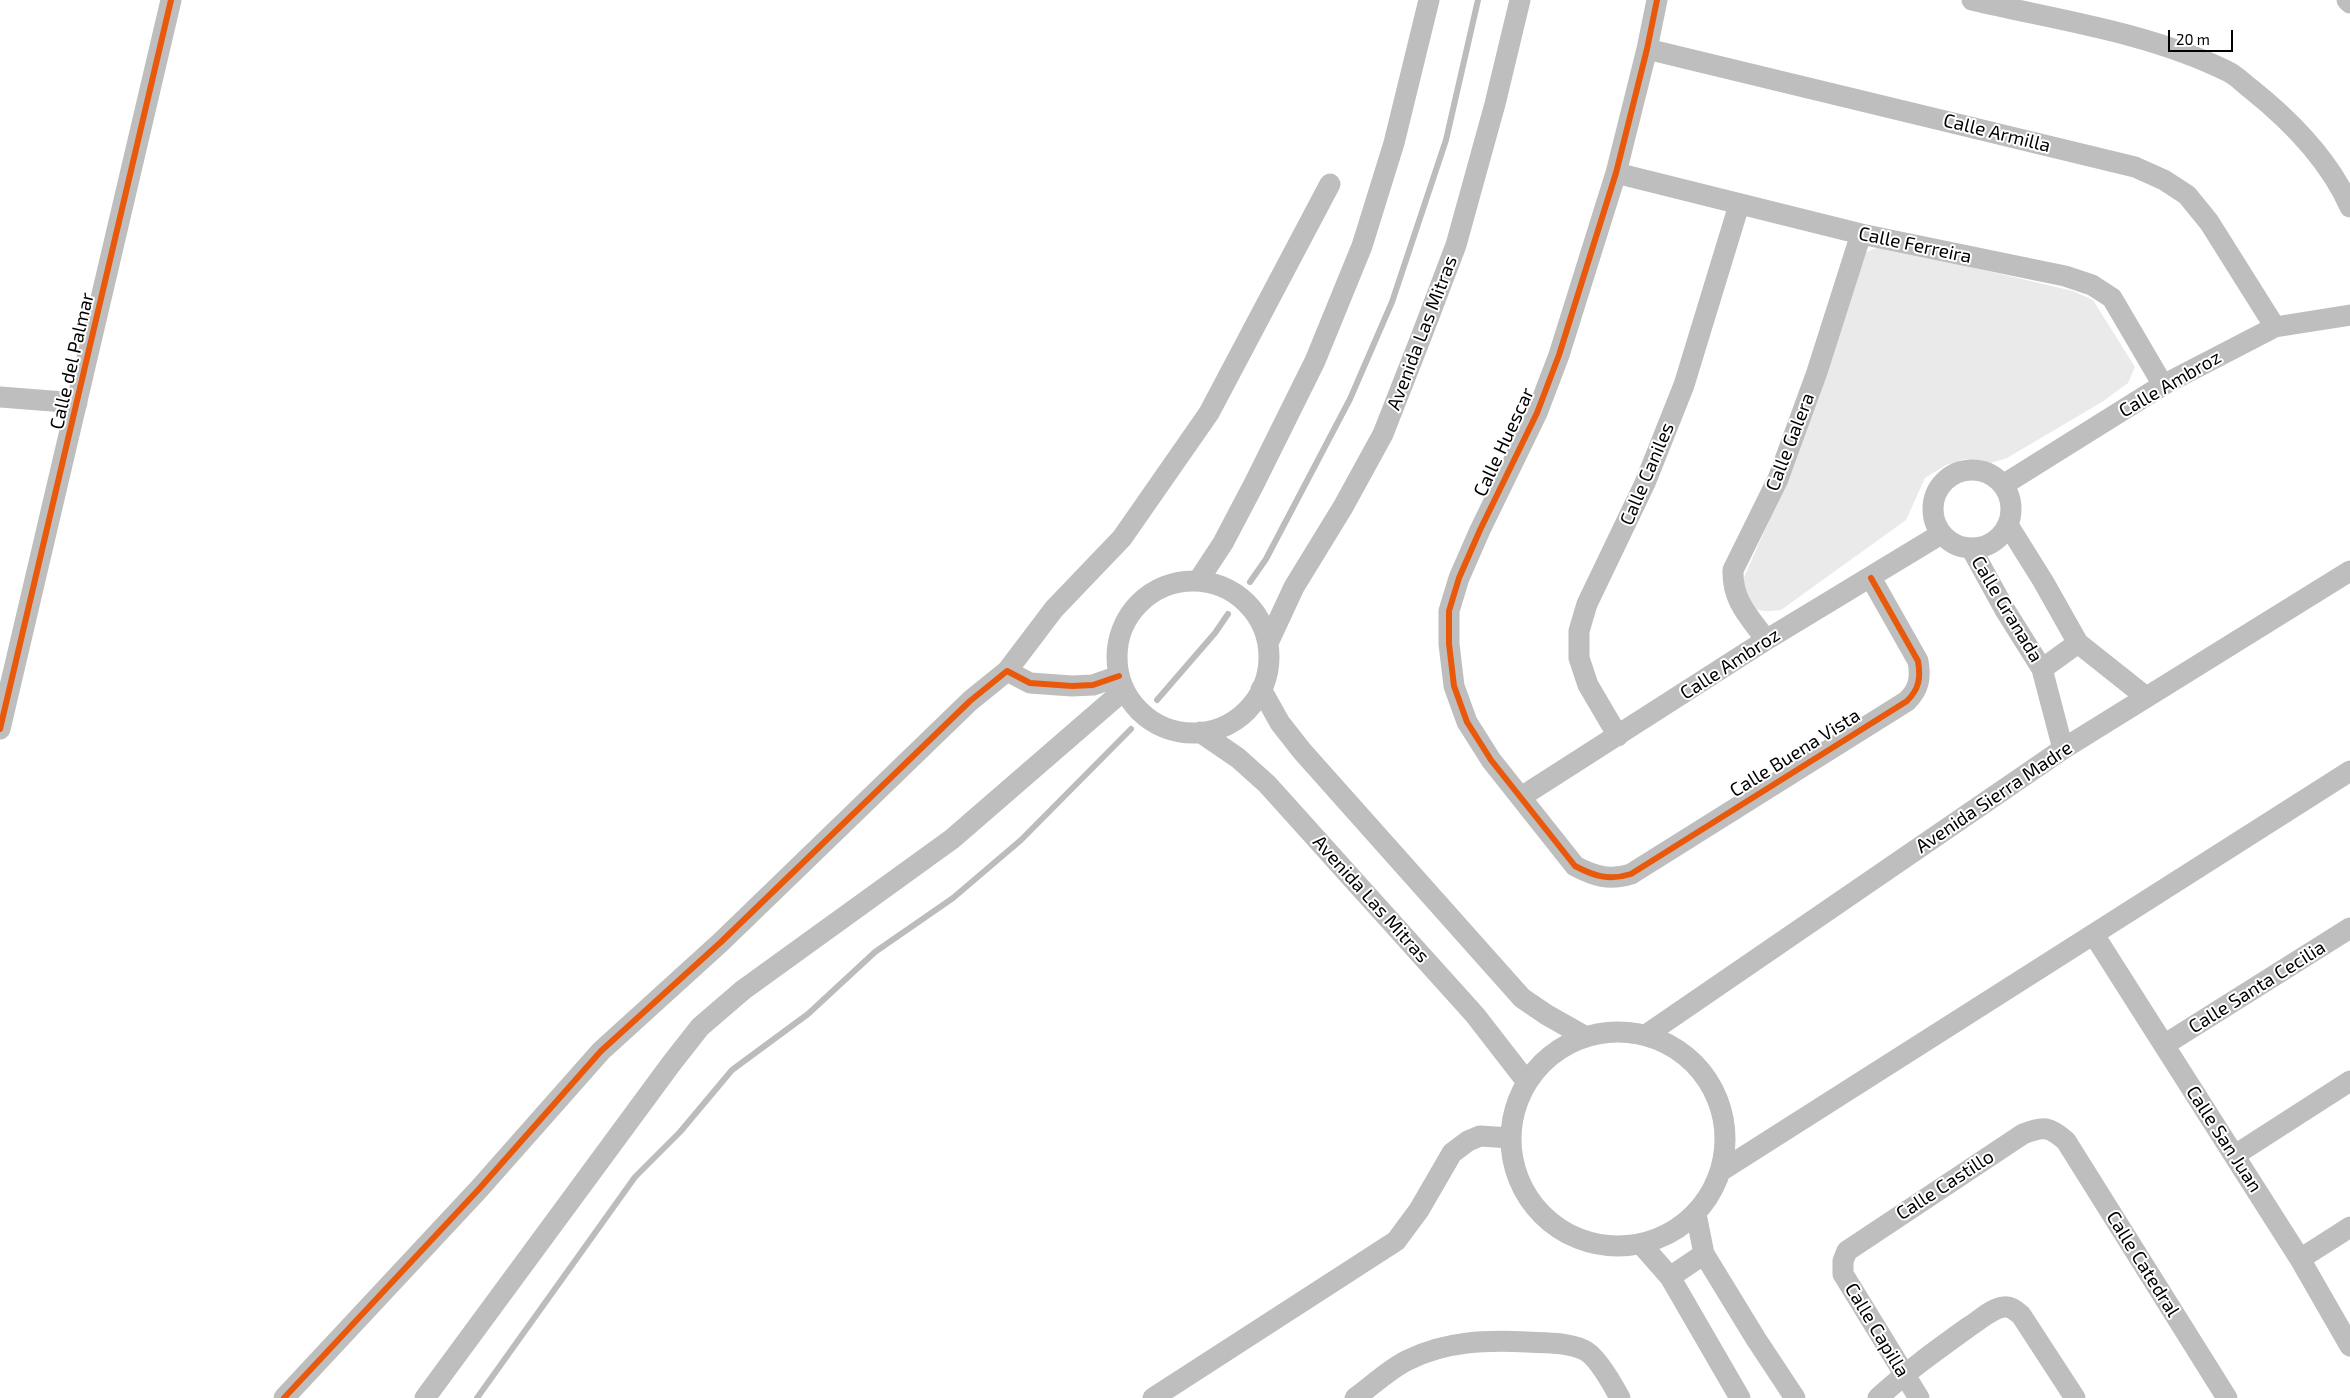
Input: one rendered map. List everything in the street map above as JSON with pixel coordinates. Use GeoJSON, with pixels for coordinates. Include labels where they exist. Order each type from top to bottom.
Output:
{"type":"FeatureCollection","features":[{"type":"Feature","properties":{"kind":"street","name":"Calle del Palmar"},"geometry":{"type":"LineString","coordinates":[[0,729],[171,0]]}},
{"type":"Feature","properties":{"kind":"street"},"geometry":{"type":"LineString","coordinates":[[1198,581],[1228,535],[1306,379],[1362,246],[1394,143],[1430,0]]}},
{"type":"Feature","properties":{"kind":"street","name":"Avenida Las Mitras"},"geometry":{"type":"LineString","coordinates":[[1268,643],[1294,587],[1343,508],[1383,434],[1424,332],[1456,245],[1495,104],[1520,0]]}},
{"type":"Feature","properties":{"kind":"street","name":"Calle Huescar"},"geometry":{"type":"LineString","coordinates":[[1575,866],[1491,760],[1467,722],[1454,686],[1449,644],[1449,611],[1459,578],[1476,538],[1537,413],[1560,355],[1616,173],[1647,49],[1657,0]]}},
{"type":"Feature","properties":{"kind":"street"},"geometry":{"type":"LineString","coordinates":[[1972,0],[2164,44],[2229,72],[2280,112],[2313,148],[2344,194],[2350,207]]}},
{"type":"Feature","properties":{"kind":"street"},"geometry":{"type":"LineString","coordinates":[[2347,0],[2350,3]]}},
{"type":"Feature","properties":{"kind":"street","name":"Calle Armilla"},"geometry":{"type":"LineString","coordinates":[[1647,49],[2135,167],[2164,180],[2187,195],[2209,222],[2275,327]]}},
{"type":"Feature","properties":{"kind":"street","name":"Calle Ferreira"},"geometry":{"type":"LineString","coordinates":[[1616,173],[1861,234],[2066,276],[2092,285],[2112,298],[2163,385]]}},
{"type":"Feature","properties":{"kind":"street"},"geometry":{"type":"LineString","coordinates":[[284,1398],[479,1189],[601,1052],[721,942],[970,701],[1007,671],[1054,609],[1122,538],[1209,413],[1330,184]]}},
{"type":"Feature","properties":{"kind":"street","name":"Calle Caniles"},"geometry":{"type":"LineString","coordinates":[[1618,736],[1588,685],[1579,658],[1579,630],[1587,604],[1645,483],[1684,385],[1739,205]]}},
{"type":"Feature","properties":{"kind":"street","name":"Calle Galera"},"geometry":{"type":"LineString","coordinates":[[1766,640],[1738,600],[1732,586],[1733,570],[1778,479],[1817,372],[1861,234]]}},
{"type":"Feature","properties":{"kind":"street","name":"Calle Ambroz"},"geometry":{"type":"LineString","coordinates":[[2003,485],[2163,385],[2275,327],[2350,315]]}},
{"type":"Feature","properties":{"kind":"street"},"geometry":{"type":"LineString","coordinates":[[0,397],[77,403]]}},
{"type":"Feature","properties":{"kind":"street"},"geometry":{"type":"LineString","coordinates":[[1976,470],[1991,475],[2003,485],[2009,497],[2011,511],[2008,525],[2002,535],[1982,547],[1960,547],[1949,542],[1941,534],[1934,520],[1932,505],[1937,490],[1947,478],[1961,471],[1976,470]]}},
{"type":"Feature","properties":{"kind":"street"},"geometry":{"type":"LineString","coordinates":[[2008,525],[2043,581],[2078,643],[2146,697]]}},
{"type":"Feature","properties":{"kind":"street","name":"Calle Ambroz"},"geometry":{"type":"LineString","coordinates":[[1522,798],[1766,640],[1941,534]]}},
{"type":"Feature","properties":{"kind":"street","name":"Calle Granada"},"geometry":{"type":"LineString","coordinates":[[1971,548],[2005,610],[2042,669],[2064,749]]}},
{"type":"Feature","properties":{"kind":"street","name":"Avenida Sierra Madre"},"geometry":{"type":"LineString","coordinates":[[1646,1035],[2064,749],[2350,571]]}},
{"type":"Feature","properties":{"kind":"street","name":"Calle Buena Vista"},"geometry":{"type":"LineString","coordinates":[[1575,866],[1594,876],[1609,878],[1631,874],[1907,701],[1918,686],[1920,676],[1918,661],[1871,578]]}},
{"type":"Feature","properties":{"kind":"street"},"geometry":{"type":"LineString","coordinates":[[1198,581],[1230,590],[1255,612],[1263,627],[1268,643],[1267,674],[1253,702],[1236,718],[1216,729],[1200,732],[1177,730],[1155,722],[1143,714],[1122,683],[1117,661],[1121,631],[1127,618],[1138,604],[1150,594],[1165,586],[1181,582],[1198,581]]}},
{"type":"Feature","properties":{"kind":"street","name":"Calle Granada"},"geometry":{"type":"LineString","coordinates":[[2042,669],[2078,643]]}},
{"type":"Feature","properties":{"kind":"street"},"geometry":{"type":"LineString","coordinates":[[1007,671],[1030,682],[1072,686],[1122,683]]}},
{"type":"Feature","properties":{"kind":"street"},"geometry":{"type":"LineString","coordinates":[[425,1398],[700,1027],[743,990],[952,839],[1122,683]]}},
{"type":"Feature","properties":{"kind":"street"},"geometry":{"type":"LineString","coordinates":[[1261,689],[1280,723],[1302,751],[1522,998],[1546,1015],[1586,1037]]}},
{"type":"Feature","properties":{"kind":"street","name":"Avenida Las Mitras"},"geometry":{"type":"LineString","coordinates":[[1200,732],[1238,758],[1268,784],[1475,1015],[1527,1082]]}},
{"type":"Feature","properties":{"kind":"street"},"geometry":{"type":"LineString","coordinates":[[1721,1172],[2350,771]]}},
{"type":"Feature","properties":{"kind":"street","name":"Calle Santa Cecilia"},"geometry":{"type":"LineString","coordinates":[[2164,1045],[2350,928]]}},
{"type":"Feature","properties":{"kind":"street","name":"Calle San Juan"},"geometry":{"type":"LineString","coordinates":[[2094,935],[2300,1258],[2350,1346]]}},
{"type":"Feature","properties":{"kind":"street"},"geometry":{"type":"LineString","coordinates":[[1616,1032],[1646,1035],[1682,1052],[1697,1066],[1709,1082],[1718,1099],[1724,1118],[1726,1138],[1721,1172],[1716,1185],[1696,1214],[1680,1227],[1661,1238],[1641,1244],[1622,1246],[1584,1241],[1566,1233],[1536,1209],[1517,1175],[1512,1157],[1510,1138],[1518,1100],[1527,1082],[1538,1067],[1552,1054],[1568,1044],[1586,1037],[1616,1032]]}},
{"type":"Feature","properties":{"kind":"street"},"geometry":{"type":"LineString","coordinates":[[2235,1156],[2350,1082]]}},
{"type":"Feature","properties":{"kind":"street","name":"Calle Castillo"},"geometry":{"type":"LineString","coordinates":[[1843,1261],[1847,1251],[1856,1243],[2023,1134],[2039,1128],[2056,1132]]}},
{"type":"Feature","properties":{"kind":"street","name":"Calle Catedral"},"geometry":{"type":"LineString","coordinates":[[2056,1132],[2066,1141],[2227,1398]]}},
{"type":"Feature","properties":{"kind":"street"},"geometry":{"type":"LineString","coordinates":[[1153,1398],[1396,1241],[1419,1210],[1452,1153],[1468,1141],[1480,1136],[1510,1138]]}},
{"type":"Feature","properties":{"kind":"street"},"geometry":{"type":"LineString","coordinates":[[1696,1214],[1704,1254],[1795,1398]]}},
{"type":"Feature","properties":{"kind":"street"},"geometry":{"type":"LineString","coordinates":[[2300,1258],[2350,1227]]}},
{"type":"Feature","properties":{"kind":"street"},"geometry":{"type":"LineString","coordinates":[[1641,1244],[1670,1277],[1740,1398]]}},
{"type":"Feature","properties":{"kind":"street"},"geometry":{"type":"LineString","coordinates":[[1670,1277],[1704,1254]]}},
{"type":"Feature","properties":{"kind":"street","name":"Calle Capilla"},"geometry":{"type":"LineString","coordinates":[[1843,1261],[1843,1274],[1919,1398]]}},
{"type":"Feature","properties":{"kind":"street"},"geometry":{"type":"LineString","coordinates":[[1878,1398],[1904,1374],[1994,1310],[2005,1307],[2014,1309],[2032,1329],[2075,1398]]}},
{"type":"Feature","properties":{"kind":"street"},"geometry":{"type":"LineString","coordinates":[[1355,1398],[1406,1361],[1433,1350],[1463,1342],[1500,1340],[1564,1344],[1585,1350],[1606,1374],[1620,1398]]}},
{"type":"Feature","properties":{"kind":"shaded area"},"geometry":{"type":"Polygon","coordinates":[[[1881,246],[2073,291],[2093,300],[2135,367],[2128,383],[2102,402],[2007,458],[1991,463],[1965,459],[1946,465],[1925,478],[1906,520],[1781,610],[1758,610],[1751,604],[1741,584],[1791,471],[1866,252],[1881,246]]]}},
{"type":"Feature","properties":{"kind":"waterway"},"geometry":{"type":"LineString","coordinates":[[1250,582],[1266,559],[1350,399],[1392,302],[1446,140],[1478,0]]}},
{"type":"Feature","properties":{"kind":"waterway"},"geometry":{"type":"LineString","coordinates":[[1157,700],[1215,633],[1228,614]]}},
{"type":"Feature","properties":{"kind":"waterway"},"geometry":{"type":"LineString","coordinates":[[477,1398],[635,1177],[680,1132],[732,1070],[808,1014],[875,952],[953,898],[1021,840],[1131,729]]}},
{"type":"Feature","properties":{"kind":"cycle path"},"geometry":{"type":"LineString","coordinates":[[0,729],[171,0]]}},
{"type":"Feature","properties":{"kind":"cycle path"},"geometry":{"type":"LineString","coordinates":[[1657,0],[1647,49],[1616,173],[1559,355],[1537,413],[1480,530],[1459,578],[1449,611],[1449,644],[1454,686],[1467,722],[1491,760],[1575,866],[1602,876],[1616,877],[1631,874],[1911,697],[1918,683],[1918,661],[1871,578]]}},
{"type":"Feature","properties":{"kind":"cycle path"},"geometry":{"type":"LineString","coordinates":[[284,1398],[479,1189],[601,1051],[721,942],[970,701],[1007,671],[1030,683],[1072,686],[1093,685],[1119,676]]}}]}
